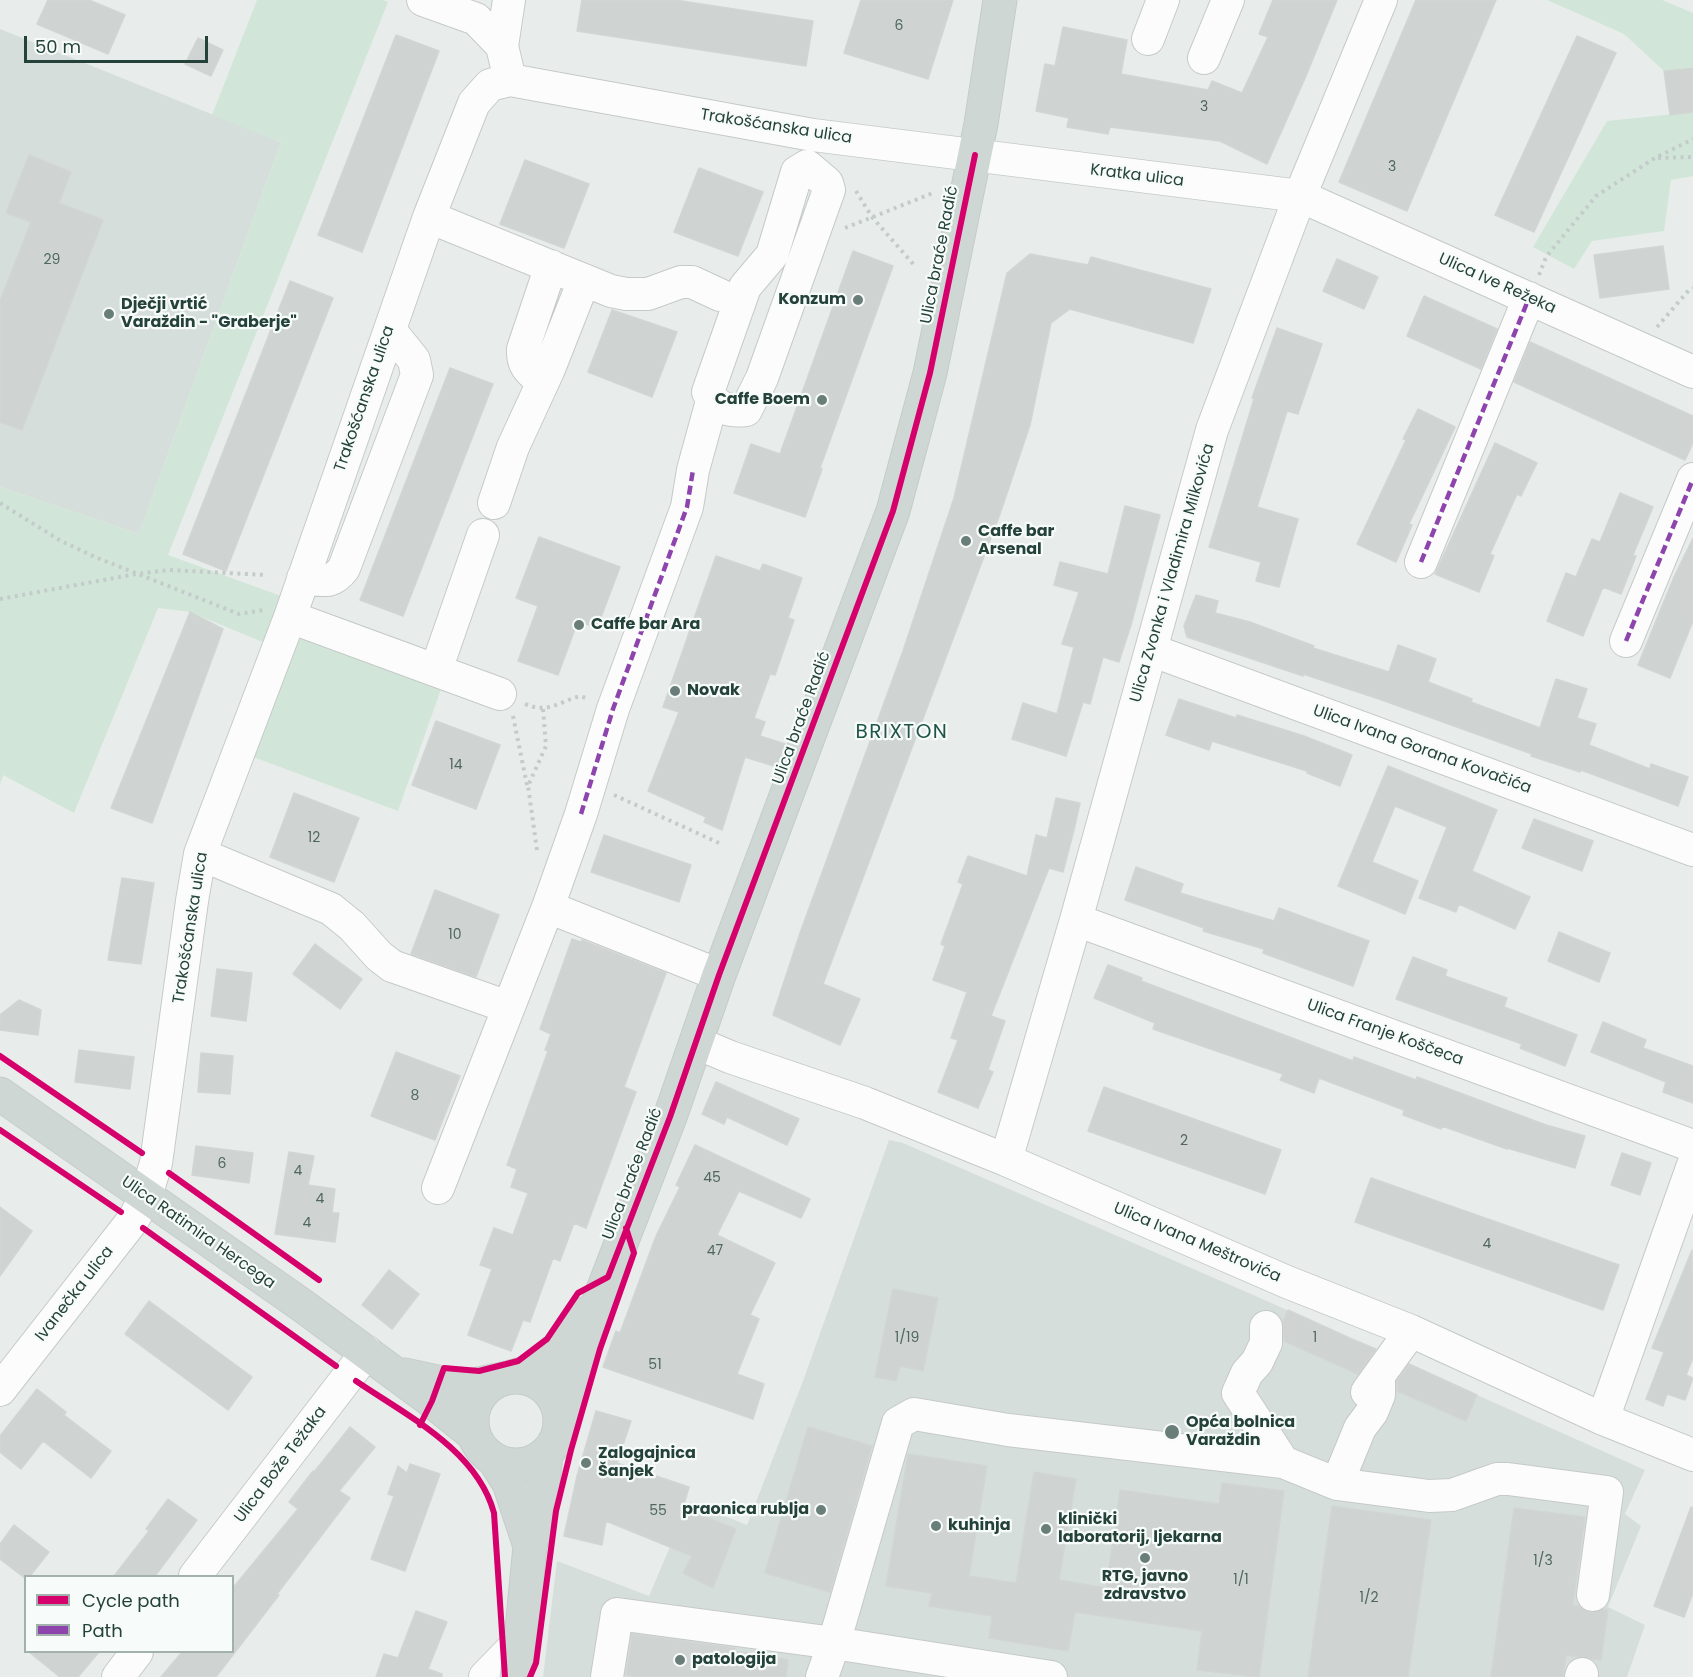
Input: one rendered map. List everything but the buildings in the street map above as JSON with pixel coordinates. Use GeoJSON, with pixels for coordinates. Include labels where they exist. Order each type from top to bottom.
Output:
{"type":"FeatureCollection","features":[{"type":"Feature","properties":{"kind":"main road","name":"Ulica braće Radić"},"geometry":{"type":"LineString","coordinates":[[560,1418],[601,1295],[670,1117],[719,975],[892,511],[930,373],[981,124],[1000,0]]}},
{"type":"Feature","properties":{"kind":"main road","name":"Ulica Ratimira Hercega"},"geometry":{"type":"LineString","coordinates":[[0,1094],[367,1352],[472,1433]]}},
{"type":"Feature","properties":{"kind":"main road","name":"Ulica braće Radić"},"geometry":{"type":"LineString","coordinates":[[504,1379],[541,1369],[550,1361],[601,1295]]}},
{"type":"Feature","properties":{"kind":"main road","name":"Ulica Ratimira Hercega"},"geometry":{"type":"LineString","coordinates":[[394,1373],[468,1386],[504,1379]]}},
{"type":"Feature","properties":{"kind":"main road"},"geometry":{"type":"LineString","coordinates":[[516,1677],[530,1546],[540,1510],[546,1455],[557,1438],[560,1418],[557,1404],[549,1392],[539,1383],[525,1377],[504,1379],[478,1396],[471,1420],[472,1433],[481,1449],[495,1461],[509,1483],[530,1546]]}},
{"type":"Feature","properties":{"kind":"main road"},"geometry":{"type":"LineString","coordinates":[[495,1461],[507,1466],[521,1466],[546,1455]]}},
{"type":"Feature","properties":{"kind":"street"},"geometry":{"type":"LineString","coordinates":[[509,0],[502,46],[510,80]]}},
{"type":"Feature","properties":{"kind":"street"},"geometry":{"type":"LineString","coordinates":[[1148,39],[1163,0]]}},
{"type":"Feature","properties":{"kind":"street"},"geometry":{"type":"LineString","coordinates":[[1204,58],[1228,0]]}},
{"type":"Feature","properties":{"kind":"street","name":"Ulica Zvonka i Vladimira Milkovića"},"geometry":{"type":"LineString","coordinates":[[1006,1160],[1076,920],[1212,430],[1300,196],[1381,0]]}},
{"type":"Feature","properties":{"kind":"street"},"geometry":{"type":"LineString","coordinates":[[433,2],[476,19],[502,46]]}},
{"type":"Feature","properties":{"kind":"street","name":"Trakošćanska ulica"},"geometry":{"type":"LineString","coordinates":[[146,1197],[156,1163],[200,854],[279,613],[303,578],[429,217],[474,103],[490,85],[510,80],[813,135],[975,155]]}},
{"type":"Feature","properties":{"kind":"street"},"geometry":{"type":"LineString","coordinates":[[807,166],[827,183],[829,190],[752,400],[746,410],[734,412],[712,401],[708,392],[745,287],[772,255],[797,172],[807,166],[813,135]]}},
{"type":"Feature","properties":{"kind":"street","name":"Kratka ulica"},"geometry":{"type":"LineString","coordinates":[[975,155],[1300,196]]}},
{"type":"Feature","properties":{"kind":"street","name":"Ulica Ive Režeka"},"geometry":{"type":"LineString","coordinates":[[1300,196],[1693,372]]}},
{"type":"Feature","properties":{"kind":"street"},"geometry":{"type":"LineString","coordinates":[[429,217],[611,291],[648,294],[681,282],[692,282],[720,295]]}},
{"type":"Feature","properties":{"kind":"street"},"geometry":{"type":"LineString","coordinates":[[543,382],[525,367],[523,350],[551,266]]}},
{"type":"Feature","properties":{"kind":"street"},"geometry":{"type":"LineString","coordinates":[[494,503],[513,447],[543,382],[584,280]]}},
{"type":"Feature","properties":{"kind":"street"},"geometry":{"type":"LineString","coordinates":[[1421,562],[1529,298]]}},
{"type":"Feature","properties":{"kind":"street"},"geometry":{"type":"LineString","coordinates":[[438,1188],[548,907],[581,814],[614,709],[687,507],[693,470],[712,401]]}},
{"type":"Feature","properties":{"kind":"street"},"geometry":{"type":"LineString","coordinates":[[1626,641],[1693,479]]}},
{"type":"Feature","properties":{"kind":"street"},"geometry":{"type":"LineString","coordinates":[[436,670],[483,535]]}},
{"type":"Feature","properties":{"kind":"street"},"geometry":{"type":"LineString","coordinates":[[279,613],[436,670],[506,701]]}},
{"type":"Feature","properties":{"kind":"street","name":"Ulica Ivana Gorana Kovačića"},"geometry":{"type":"LineString","coordinates":[[1151,650],[1693,850]]}},
{"type":"Feature","properties":{"kind":"street"},"geometry":{"type":"LineString","coordinates":[[200,854],[331,909],[352,926],[379,956],[392,966],[508,1007]]}},
{"type":"Feature","properties":{"kind":"street"},"geometry":{"type":"LineString","coordinates":[[548,907],[719,975]]}},
{"type":"Feature","properties":{"kind":"street","name":"Ulica Franje Koščeca"},"geometry":{"type":"LineString","coordinates":[[1076,920],[1693,1146]]}},
{"type":"Feature","properties":{"kind":"street","name":"Ulica Ivana Meštrovića"},"geometry":{"type":"LineString","coordinates":[[697,1043],[730,1057],[866,1103],[1006,1160],[1287,1281],[1411,1330],[1603,1419],[1693,1455]]}},
{"type":"Feature","properties":{"kind":"street"},"geometry":{"type":"LineString","coordinates":[[1603,1419],[1693,1165]]}},
{"type":"Feature","properties":{"kind":"street","name":"Ivanečka ulica"},"geometry":{"type":"LineString","coordinates":[[0,1390],[133,1220],[146,1197]]}},
{"type":"Feature","properties":{"kind":"street"},"geometry":{"type":"LineString","coordinates":[[1283,1462],[1238,1393],[1247,1373],[1246,1358],[1255,1339],[1266,1327],[1287,1281]]}},
{"type":"Feature","properties":{"kind":"street"},"geometry":{"type":"LineString","coordinates":[[1337,1484],[1360,1428],[1372,1412],[1379,1395],[1379,1377],[1411,1330]]}},
{"type":"Feature","properties":{"kind":"street","name":"Ulica Bože Težaka"},"geometry":{"type":"LineString","coordinates":[[196,1575],[367,1352]]}},
{"type":"Feature","properties":{"kind":"street"},"geometry":{"type":"LineString","coordinates":[[822,1677],[898,1423],[914,1414],[1008,1430],[1283,1462],[1337,1484],[1442,1496],[1452,1495],[1497,1479],[1607,1492],[1593,1595]]}},
{"type":"Feature","properties":{"kind":"street"},"geometry":{"type":"LineString","coordinates":[[607,1677],[617,1614],[834,1643],[1051,1677]]}},
{"type":"Feature","properties":{"kind":"street"},"geometry":{"type":"LineString","coordinates":[[485,1677],[521,1640]]}},
{"type":"Feature","properties":{"kind":"street"},"geometry":{"type":"LineString","coordinates":[[118,1677],[136,1653]]}},
{"type":"Feature","properties":{"kind":"path"},"geometry":{"type":"LineString","coordinates":[[1529,298],[1546,257],[1596,196],[1655,158],[1693,139]]}},
{"type":"Feature","properties":{"kind":"path"},"geometry":{"type":"LineString","coordinates":[[1655,158],[1693,157]]}},
{"type":"Feature","properties":{"kind":"path"},"geometry":{"type":"LineString","coordinates":[[849,183],[872,217],[915,266]]}},
{"type":"Feature","properties":{"kind":"path"},"geometry":{"type":"LineString","coordinates":[[817,223],[840,230],[933,193]]}},
{"type":"Feature","properties":{"kind":"path"},"geometry":{"type":"LineString","coordinates":[[1639,348],[1693,288]]}},
{"type":"Feature","properties":{"kind":"path"},"geometry":{"type":"LineString","coordinates":[[0,503],[61,541],[136,574],[238,614],[279,613]]}},
{"type":"Feature","properties":{"kind":"path"},"geometry":{"type":"LineString","coordinates":[[0,599],[170,570],[266,575]]}},
{"type":"Feature","properties":{"kind":"path"},"geometry":{"type":"LineString","coordinates":[[529,706],[543,709],[567,699]]}},
{"type":"Feature","properties":{"kind":"path"},"geometry":{"type":"LineString","coordinates":[[506,701],[528,786],[538,854]]}},
{"type":"Feature","properties":{"kind":"path"},"geometry":{"type":"LineString","coordinates":[[528,786],[546,746],[543,709]]}},
{"type":"Feature","properties":{"kind":"path"},"geometry":{"type":"LineString","coordinates":[[610,793],[719,843]]}},
{"type":"Feature","properties":{"kind":"shaded area","name":"Dječji vrtić Varaždin - \"Graberje\""},"geometry":{"type":"Polygon","coordinates":[[[0,29],[281,142],[139,534],[0,487],[0,29]]]}},
{"type":"Feature","properties":{"kind":"shaded area","name":"Opća bolnica Varaždin"},"geometry":{"type":"Polygon","coordinates":[[[889,1140],[903,1143],[1251,1294],[1645,1470],[1625,1514],[1641,1526],[1608,1607],[1645,1625],[1627,1677],[543,1677],[557,1561],[649,1596],[689,1502],[747,1525],[803,1381],[889,1140]]]}},
{"type":"Feature","properties":{"kind":"green space"},"geometry":{"type":"Polygon","coordinates":[[[257,0],[383,0],[388,2],[168,555],[452,658],[398,811],[240,752],[277,648],[190,612],[158,608],[74,813],[3,775],[0,785],[0,487],[139,534],[281,142],[212,115],[257,0]]]}},
{"type":"Feature","properties":{"kind":"green space"},"geometry":{"type":"Polygon","coordinates":[[[1547,0],[1662,0],[1693,13],[1693,67],[1664,71],[1624,34],[1547,0]]]}},
{"type":"Feature","properties":{"kind":"green space"},"geometry":{"type":"Polygon","coordinates":[[[1693,112],[1693,176],[1671,180],[1664,231],[1592,241],[1574,269],[1533,247],[1607,121],[1693,112]]]}},
{"type":"Feature","properties":{"kind":"marked path"},"geometry":{"type":"LineString","coordinates":[[1421,562],[1529,298]]}},
{"type":"Feature","properties":{"kind":"marked path"},"geometry":{"type":"LineString","coordinates":[[581,814],[613,709],[687,507],[693,470]]}},
{"type":"Feature","properties":{"kind":"marked path"},"geometry":{"type":"LineString","coordinates":[[1626,641],[1693,479]]}},
{"type":"Feature","properties":{"kind":"cycle path"},"geometry":{"type":"LineString","coordinates":[[420,1425],[444,1368],[479,1371],[518,1361],[547,1339],[578,1293],[608,1277],[670,1117],[719,975],[893,511],[930,373],[975,155]]}},
{"type":"Feature","properties":{"kind":"cycle path"},"geometry":{"type":"LineString","coordinates":[[0,1056],[142,1153]]}},
{"type":"Feature","properties":{"kind":"cycle path"},"geometry":{"type":"LineString","coordinates":[[0,1130],[121,1212]]}},
{"type":"Feature","properties":{"kind":"cycle path"},"geometry":{"type":"LineString","coordinates":[[169,1173],[319,1280]]}},
{"type":"Feature","properties":{"kind":"cycle path"},"geometry":{"type":"LineString","coordinates":[[143,1228],[336,1366]]}},
{"type":"Feature","properties":{"kind":"cycle path"},"geometry":{"type":"LineString","coordinates":[[530,1677],[536,1663],[556,1511],[600,1349],[634,1253],[626,1228]]}},
{"type":"Feature","properties":{"kind":"cycle path"},"geometry":{"type":"LineString","coordinates":[[356,1381],[437,1436],[472,1471],[485,1491],[494,1513],[505,1677]]}},
{"type":"Feature","properties":{"kind":"place","name":"Konzum"},"geometry":{"type":"Point","coordinates":[858,300]}},
{"type":"Feature","properties":{"kind":"place","name":"Dječji vrtić Varaždin - \"Graberje\""},"geometry":{"type":"Point","coordinates":[109,314]}},
{"type":"Feature","properties":{"kind":"place","name":"Caffe Boem"},"geometry":{"type":"Point","coordinates":[822,400]}},
{"type":"Feature","properties":{"kind":"place","name":"Caffe bar Arsenal"},"geometry":{"type":"Point","coordinates":[966,541]}},
{"type":"Feature","properties":{"kind":"place","name":"Caffe bar Ara"},"geometry":{"type":"Point","coordinates":[579,625]}},
{"type":"Feature","properties":{"kind":"place","name":"Novak"},"geometry":{"type":"Point","coordinates":[675,691]}},
{"type":"Feature","properties":{"kind":"place","name":"Opća bolnica Varaždin"},"geometry":{"type":"Point","coordinates":[1172,1432]}},
{"type":"Feature","properties":{"kind":"place","name":"Zalogajnica Šanjek"},"geometry":{"type":"Point","coordinates":[586,1463]}},
{"type":"Feature","properties":{"kind":"place","name":"praonica rublja"},"geometry":{"type":"Point","coordinates":[821,1510]}},
{"type":"Feature","properties":{"kind":"place","name":"kuhinja"},"geometry":{"type":"Point","coordinates":[936,1526]}},
{"type":"Feature","properties":{"kind":"place","name":"klinički laboratorij, ljekarna"},"geometry":{"type":"Point","coordinates":[1046,1529]}},
{"type":"Feature","properties":{"kind":"place","name":"RTG, javno zdravstvo"},"geometry":{"type":"Point","coordinates":[1145,1558]}},
{"type":"Feature","properties":{"kind":"place","name":"patologija"},"geometry":{"type":"Point","coordinates":[680,1660]}},
{"type":"Feature","properties":{"kind":"district","name":"BRIXTON"},"geometry":{"type":"Point","coordinates":[902,733]}}]}
